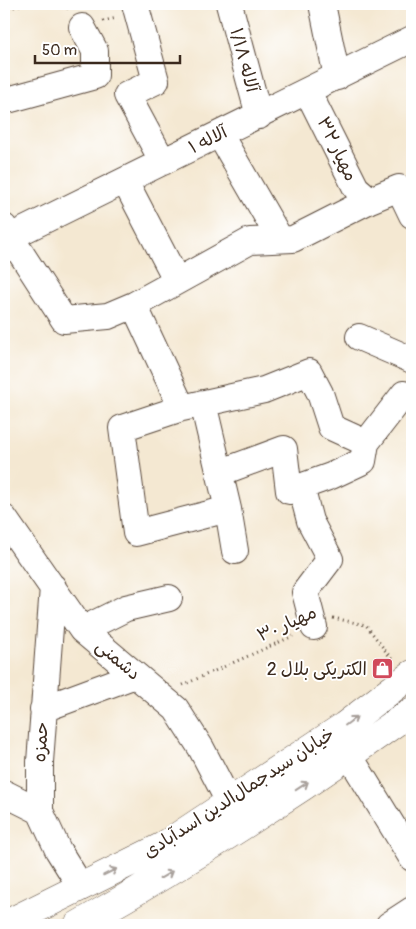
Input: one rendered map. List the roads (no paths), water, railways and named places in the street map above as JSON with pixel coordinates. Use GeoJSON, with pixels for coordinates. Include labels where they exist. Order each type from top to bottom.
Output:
{"type":"FeatureCollection","features":[{"type":"Feature","properties":{"kind":"main road","name":"خیابان سیدجمال‌الدین اسدآبادی"},"geometry":{"type":"LineString","coordinates":[[4,925],[34,918],[81,887],[163,846],[344,726],[409,676]]}},
{"type":"Feature","properties":{"kind":"main road","name":"خیابان سیدجمال‌الدین اسدآبادی"},"geometry":{"type":"LineString","coordinates":[[78,925],[167,875],[349,755],[412,711]]}},
{"type":"Feature","properties":{"kind":"street"},"geometry":{"type":"LineString","coordinates":[[135,4],[156,81],[128,95],[163,162]]}},
{"type":"Feature","properties":{"kind":"street","name":"آلاله ۱/۱۸"},"geometry":{"type":"LineString","coordinates":[[229,4],[258,116]]}},
{"type":"Feature","properties":{"kind":"street"},"geometry":{"type":"LineString","coordinates":[[322,4],[337,78]]}},
{"type":"Feature","properties":{"kind":"street"},"geometry":{"type":"LineString","coordinates":[[4,101],[94,76],[95,51],[82,27]]}},
{"type":"Feature","properties":{"kind":"street","name":"آلاله ۱"},"geometry":{"type":"LineString","coordinates":[[6,235],[125,181],[412,40]]}},
{"type":"Feature","properties":{"kind":"street","name":"مهیار ۳۲"},"geometry":{"type":"LineString","coordinates":[[308,92],[356,188],[370,200],[406,184],[412,215]]}},
{"type":"Feature","properties":{"kind":"street"},"geometry":{"type":"LineString","coordinates":[[220,135],[280,239]]}},
{"type":"Feature","properties":{"kind":"street"},"geometry":{"type":"LineString","coordinates":[[125,181],[177,281]]}},
{"type":"Feature","properties":{"kind":"street"},"geometry":{"type":"LineString","coordinates":[[6,235],[64,320],[108,316],[134,305],[250,241],[293,239],[370,200]]}},
{"type":"Feature","properties":{"kind":"street"},"geometry":{"type":"LineString","coordinates":[[134,305],[192,406],[220,473],[235,551]]}},
{"type":"Feature","properties":{"kind":"street"},"geometry":{"type":"LineString","coordinates":[[295,489],[331,476],[363,461],[366,443],[408,402],[412,359],[359,337]]}},
{"type":"Feature","properties":{"kind":"street"},"geometry":{"type":"LineString","coordinates":[[228,509],[136,533],[122,428],[192,406],[264,390],[309,372],[320,393],[331,428],[366,443]]}},
{"type":"Feature","properties":{"kind":"street"},"geometry":{"type":"LineString","coordinates":[[220,473],[284,449],[295,489],[330,559],[305,592],[314,627]]}},
{"type":"Feature","properties":{"kind":"street","name":"دشمنی"},"geometry":{"type":"LineString","coordinates":[[4,518],[82,630],[176,709],[201,748],[229,802]]}},
{"type":"Feature","properties":{"kind":"street","name":"حمزه"},"geometry":{"type":"LineString","coordinates":[[53,587],[43,709],[40,811],[58,850],[81,887]]}},
{"type":"Feature","properties":{"kind":"street"},"geometry":{"type":"LineString","coordinates":[[82,630],[126,608],[169,598]]}},
{"type":"Feature","properties":{"kind":"street"},"geometry":{"type":"LineString","coordinates":[[43,709],[135,675]]}},
{"type":"Feature","properties":{"kind":"street"},"geometry":{"type":"LineString","coordinates":[[349,755],[412,858]]}},
{"type":"Feature","properties":{"kind":"street"},"geometry":{"type":"LineString","coordinates":[[4,793],[40,811]]}},
{"type":"Feature","properties":{"kind":"street"},"geometry":{"type":"LineString","coordinates":[[389,925],[412,910]]}},
{"type":"Feature","properties":{"kind":"place","name":"الکتریکی بلال 2"},"geometry":{"type":"Point","coordinates":[383,669]}}]}
